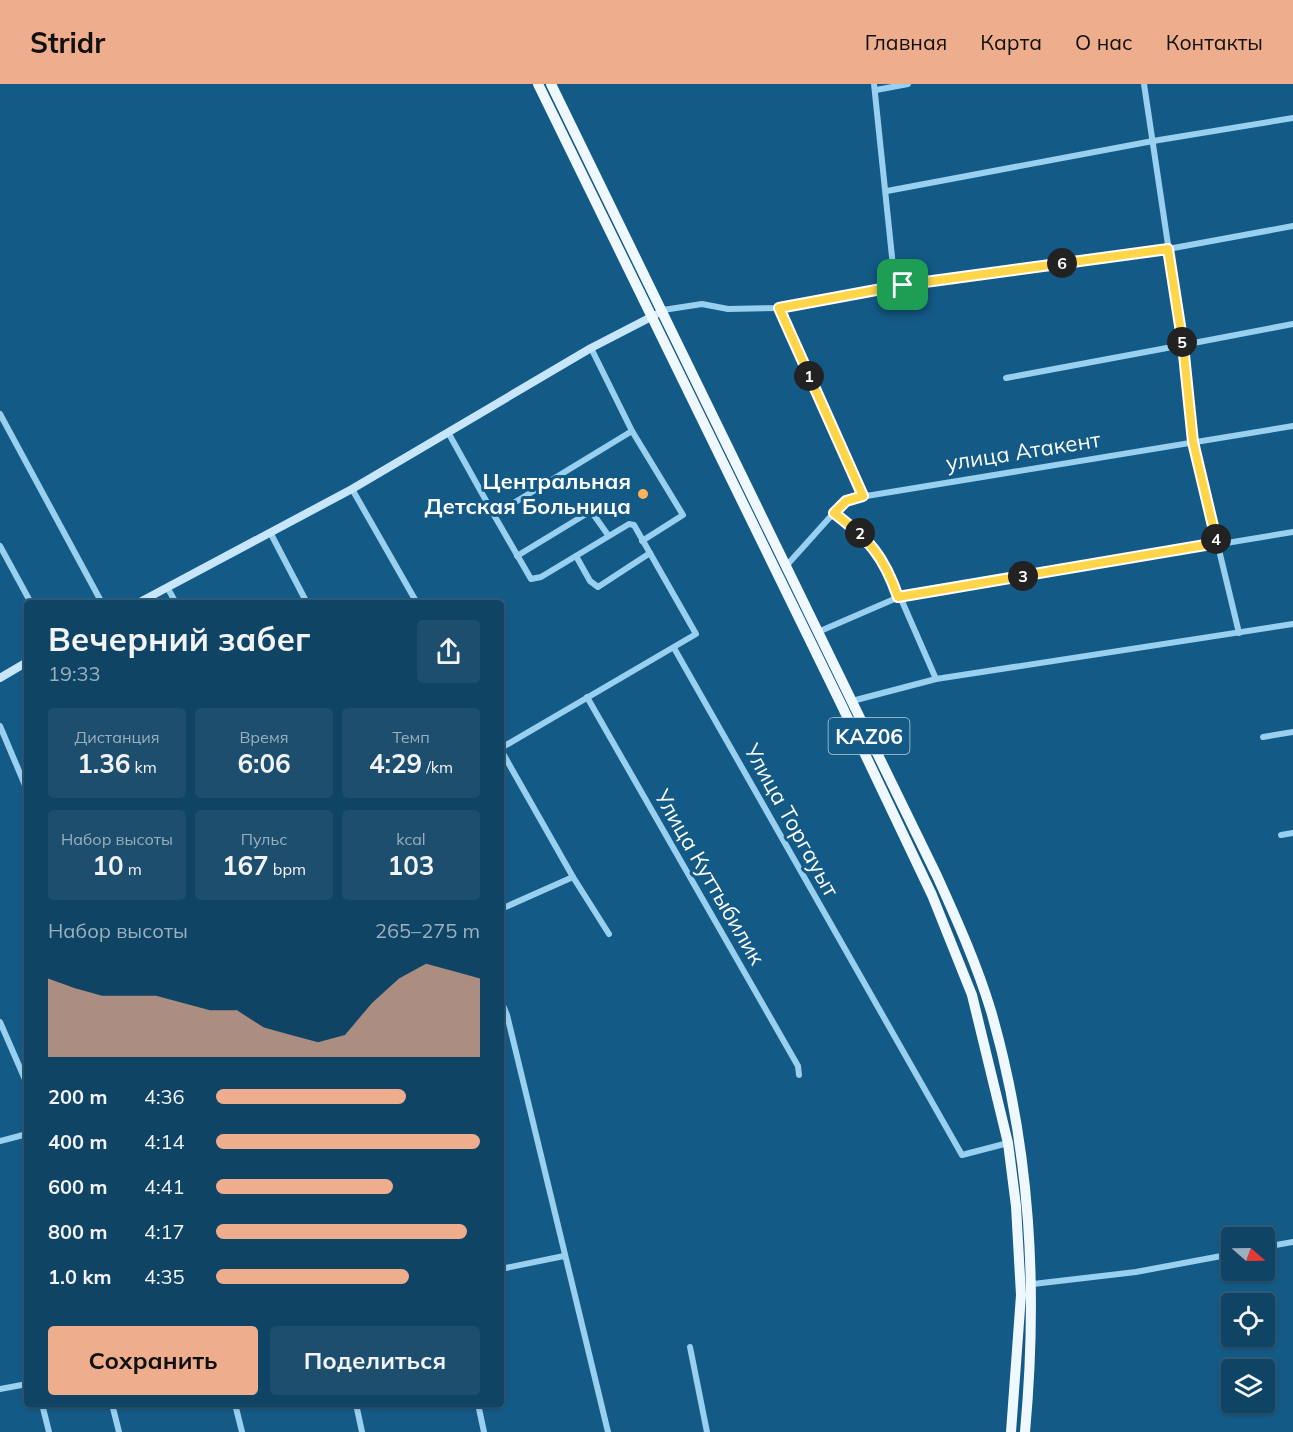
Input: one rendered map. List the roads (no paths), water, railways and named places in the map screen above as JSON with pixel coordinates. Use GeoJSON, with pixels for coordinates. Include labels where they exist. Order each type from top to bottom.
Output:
{"type":"FeatureCollection","features":[{"type":"Feature","properties":{"kind":"highway","name":"KАZ06"},"geometry":{"type":"LineString","coordinates":[[538,84],[787,565],[967,943],[1000,1045],[1021,1140],[1033,1284],[1025,1432]]}},
{"type":"Feature","properties":{"kind":"highway","name":"KАZ06"},"geometry":{"type":"LineString","coordinates":[[551,84],[654,297],[658,313],[925,882],[972,995],[1008,1143],[1016,1206],[1021,1295],[1011,1432]]}},
{"type":"Feature","properties":{"kind":"highway"},"geometry":{"type":"LineString","coordinates":[[925,882],[937,876]]}},
{"type":"Feature","properties":{"kind":"main road"},"geometry":{"type":"LineString","coordinates":[[143,600],[352,489],[449,434],[591,348],[658,313]]}},
{"type":"Feature","properties":{"kind":"main road"},"geometry":{"type":"LineString","coordinates":[[0,678],[24,664]]}},
{"type":"Feature","properties":{"kind":"street"},"geometry":{"type":"LineString","coordinates":[[903,285],[894,276],[875,87],[908,84]]}},
{"type":"Feature","properties":{"kind":"street"},"geometry":{"type":"LineString","coordinates":[[1144,84],[1183,345],[1193,442],[1239,633]]}},
{"type":"Feature","properties":{"kind":"street"},"geometry":{"type":"LineString","coordinates":[[886,191],[1153,141],[1293,118]]}},
{"type":"Feature","properties":{"kind":"street"},"geometry":{"type":"LineString","coordinates":[[658,313],[702,304],[728,309],[779,308],[903,285],[1168,249],[1293,226]]}},
{"type":"Feature","properties":{"kind":"street"},"geometry":{"type":"LineString","coordinates":[[779,308],[863,496]]}},
{"type":"Feature","properties":{"kind":"street"},"geometry":{"type":"LineString","coordinates":[[1006,378],[1293,324]]}},
{"type":"Feature","properties":{"kind":"street"},"geometry":{"type":"LineString","coordinates":[[591,348],[632,431],[683,515],[642,541]]}},
{"type":"Feature","properties":{"kind":"street"},"geometry":{"type":"LineString","coordinates":[[0,414],[100,600]]}},
{"type":"Feature","properties":{"kind":"street","name":"улица Атакент"},"geometry":{"type":"LineString","coordinates":[[787,565],[846,501],[863,496],[1293,426]]}},
{"type":"Feature","properties":{"kind":"street"},"geometry":{"type":"LineString","coordinates":[[494,515],[632,431]]}},
{"type":"Feature","properties":{"kind":"street"},"geometry":{"type":"LineString","coordinates":[[449,434],[531,579],[541,577],[608,535],[629,524],[634,525],[696,634],[504,747]]}},
{"type":"Feature","properties":{"kind":"street"},"geometry":{"type":"LineString","coordinates":[[352,489],[415,600]]}},
{"type":"Feature","properties":{"kind":"street"},"geometry":{"type":"LineString","coordinates":[[517,556],[591,511],[608,535]]}},
{"type":"Feature","properties":{"kind":"street"},"geometry":{"type":"LineString","coordinates":[[834,513],[863,535],[884,560],[898,597],[936,680]]}},
{"type":"Feature","properties":{"kind":"street"},"geometry":{"type":"LineString","coordinates":[[818,632],[898,597],[1293,532]]}},
{"type":"Feature","properties":{"kind":"street"},"geometry":{"type":"LineString","coordinates":[[271,534],[305,600]]}},
{"type":"Feature","properties":{"kind":"street"},"geometry":{"type":"LineString","coordinates":[[0,546],[29,600]]}},
{"type":"Feature","properties":{"kind":"street"},"geometry":{"type":"LineString","coordinates":[[576,556],[590,581],[598,587],[650,553]]}},
{"type":"Feature","properties":{"kind":"street"},"geometry":{"type":"LineString","coordinates":[[167,587],[174,600]]}},
{"type":"Feature","properties":{"kind":"street"},"geometry":{"type":"LineString","coordinates":[[852,701],[936,680],[1293,624]]}},
{"type":"Feature","properties":{"kind":"street","name":"Улица Торгауыт"},"geometry":{"type":"LineString","coordinates":[[674,648],[962,1155],[1008,1143]]}},
{"type":"Feature","properties":{"kind":"street","name":"Улица Куттыбилик"},"geometry":{"type":"LineString","coordinates":[[587,697],[798,1066],[799,1075]]}},
{"type":"Feature","properties":{"kind":"street"},"geometry":{"type":"LineString","coordinates":[[0,726],[24,783]]}},
{"type":"Feature","properties":{"kind":"street"},"geometry":{"type":"LineString","coordinates":[[1263,737],[1293,732]]}},
{"type":"Feature","properties":{"kind":"street"},"geometry":{"type":"LineString","coordinates":[[504,754],[573,877],[609,934]]}},
{"type":"Feature","properties":{"kind":"street"},"geometry":{"type":"LineString","coordinates":[[1281,835],[1293,833]]}},
{"type":"Feature","properties":{"kind":"street"},"geometry":{"type":"LineString","coordinates":[[504,908],[573,877]]}},
{"type":"Feature","properties":{"kind":"street"},"geometry":{"type":"LineString","coordinates":[[504,1016],[608,1432]]}},
{"type":"Feature","properties":{"kind":"street"},"geometry":{"type":"LineString","coordinates":[[0,1022],[24,1076]]}},
{"type":"Feature","properties":{"kind":"street"},"geometry":{"type":"LineString","coordinates":[[0,1140],[24,1135]]}},
{"type":"Feature","properties":{"kind":"street"},"geometry":{"type":"LineString","coordinates":[[1275,1245],[1293,1242]]}},
{"type":"Feature","properties":{"kind":"street"},"geometry":{"type":"LineString","coordinates":[[504,1268],[564,1256]]}},
{"type":"Feature","properties":{"kind":"street"},"geometry":{"type":"LineString","coordinates":[[1033,1284],[1136,1272],[1221,1256]]}},
{"type":"Feature","properties":{"kind":"street"},"geometry":{"type":"LineString","coordinates":[[690,1347],[707,1432]]}},
{"type":"Feature","properties":{"kind":"street"},"geometry":{"type":"LineString","coordinates":[[0,1389],[24,1385]]}},
{"type":"Feature","properties":{"kind":"street"},"geometry":{"type":"LineString","coordinates":[[43,1407],[49,1432]]}},
{"type":"Feature","properties":{"kind":"street"},"geometry":{"type":"LineString","coordinates":[[113,1407],[118,1432]]}},
{"type":"Feature","properties":{"kind":"street"},"geometry":{"type":"LineString","coordinates":[[236,1407],[242,1432]]}},
{"type":"Feature","properties":{"kind":"street"},"geometry":{"type":"LineString","coordinates":[[357,1407],[362,1432]]}},
{"type":"Feature","properties":{"kind":"street"},"geometry":{"type":"LineString","coordinates":[[479,1407],[484,1432]]}},
{"type":"Feature","properties":{"kind":"place","name":"Центральная Детская Больница"},"geometry":{"type":"Point","coordinates":[643,494]}}]}
